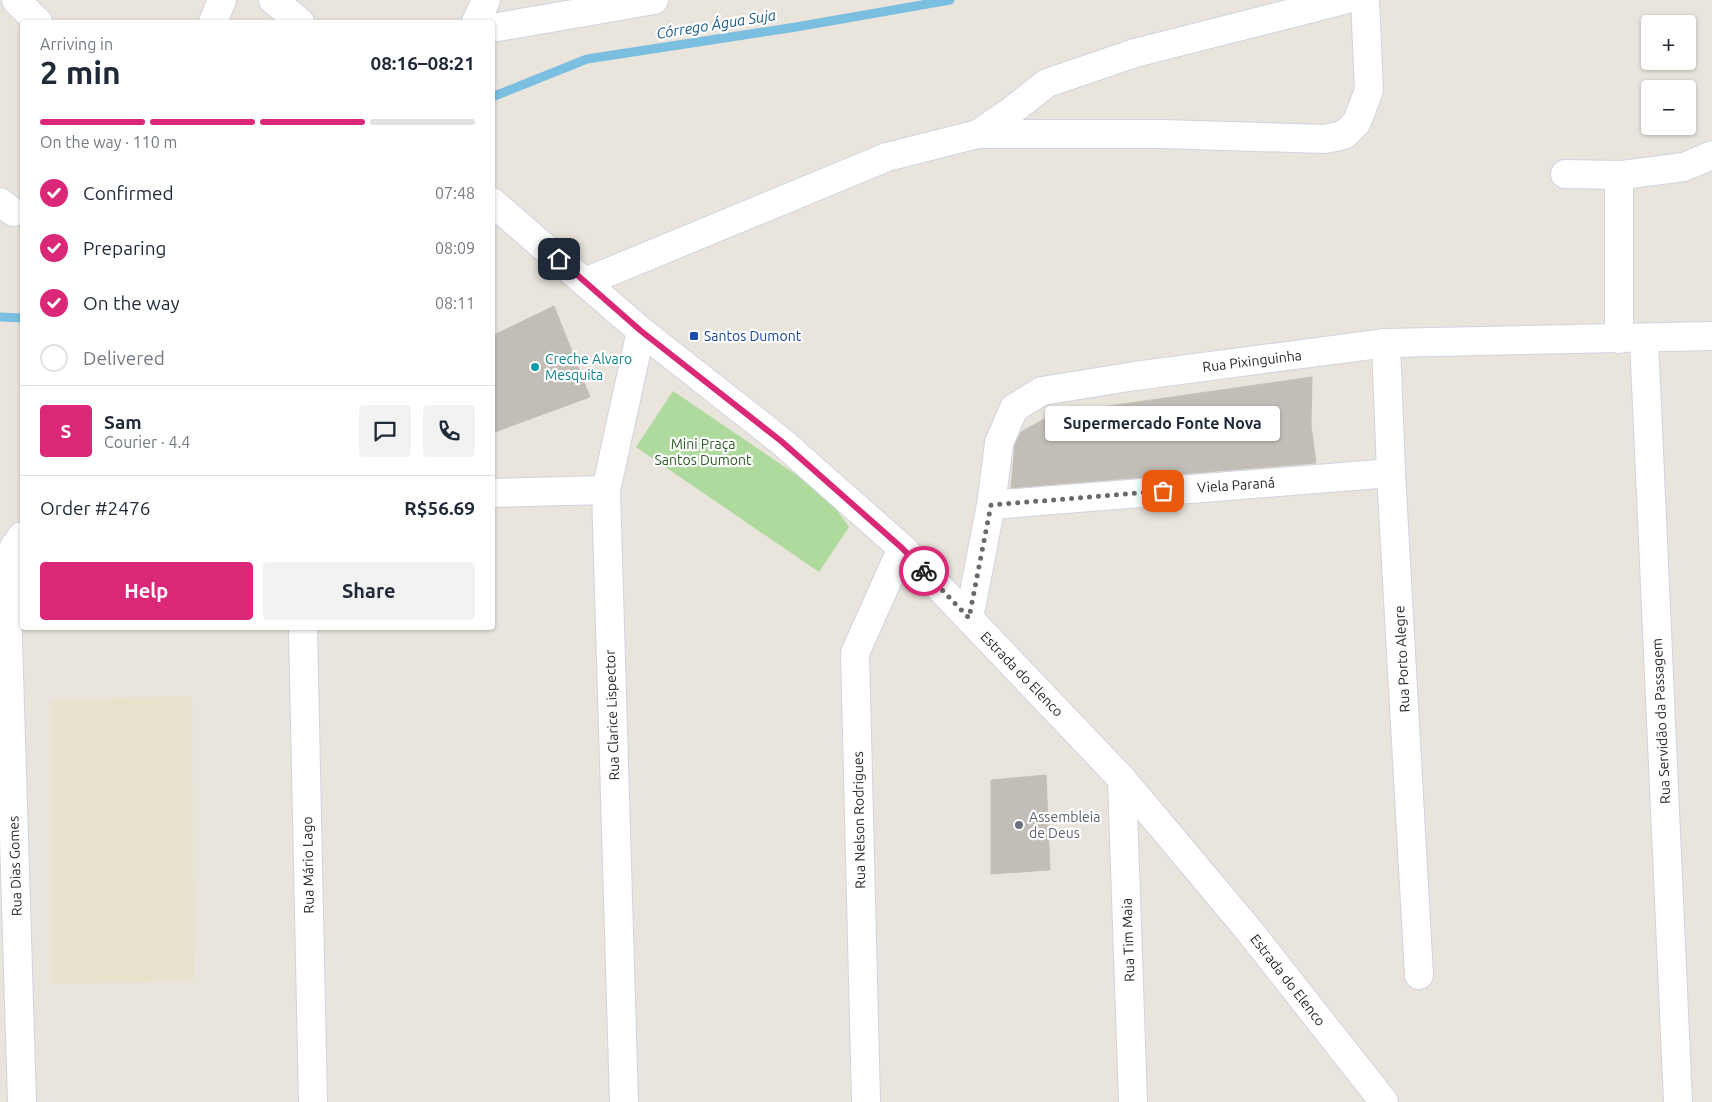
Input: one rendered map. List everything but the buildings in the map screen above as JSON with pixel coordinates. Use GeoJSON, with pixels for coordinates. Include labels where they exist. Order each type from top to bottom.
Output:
{"type":"FeatureCollection","features":[{"type":"Feature","properties":{"kind":"street"},"geometry":{"type":"LineString","coordinates":[[16,0],[36,20]]}},
{"type":"Feature","properties":{"kind":"street"},"geometry":{"type":"LineString","coordinates":[[215,20],[222,0]]}},
{"type":"Feature","properties":{"kind":"street"},"geometry":{"type":"LineString","coordinates":[[273,0],[298,20]]}},
{"type":"Feature","properties":{"kind":"street"},"geometry":{"type":"LineString","coordinates":[[477,20],[486,0]]}},
{"type":"Feature","properties":{"kind":"street"},"geometry":{"type":"LineString","coordinates":[[495,27],[654,0]]}},
{"type":"Feature","properties":{"kind":"street"},"geometry":{"type":"LineString","coordinates":[[978,134],[1047,83],[1135,53],[1344,0]]}},
{"type":"Feature","properties":{"kind":"street"},"geometry":{"type":"LineString","coordinates":[[584,282],[887,157],[978,134],[1162,134],[1325,139],[1344,135],[1356,122],[1369,90],[1365,0]]}},
{"type":"Feature","properties":{"kind":"street"},"geometry":{"type":"LineString","coordinates":[[1564,174],[1619,175],[1684,167],[1712,155]]}},
{"type":"Feature","properties":{"kind":"street","name":"Rua Servidão da Passagem"},"geometry":{"type":"LineString","coordinates":[[1619,175],[1631,339],[1678,1102]]}},
{"type":"Feature","properties":{"kind":"street","name":"Estrada do Elenco"},"geometry":{"type":"LineString","coordinates":[[495,205],[641,331],[781,441],[902,548],[1122,779],[1247,928],[1384,1102]]}},
{"type":"Feature","properties":{"kind":"street","name":"Rua Clarice Lispector"},"geometry":{"type":"LineString","coordinates":[[624,1102],[606,490],[641,331]]}},
{"type":"Feature","properties":{"kind":"street","name":"Rua Pixinguinha"},"geometry":{"type":"LineString","coordinates":[[969,618],[991,505],[999,442],[1014,408],[1042,392],[1135,376],[1386,343],[1712,336]]}},
{"type":"Feature","properties":{"kind":"street","name":"Rua Porto Alegre"},"geometry":{"type":"LineString","coordinates":[[1386,343],[1391,473],[1419,975]]}},
{"type":"Feature","properties":{"kind":"street","name":"Viela Paraná"},"geometry":{"type":"LineString","coordinates":[[991,505],[1391,473]]}},
{"type":"Feature","properties":{"kind":"street"},"geometry":{"type":"LineString","coordinates":[[495,493],[606,490]]}},
{"type":"Feature","properties":{"kind":"street","name":"Rua Dias Gomes"},"geometry":{"type":"LineString","coordinates":[[20,539],[14,547],[6,574],[22,1102]]}},
{"type":"Feature","properties":{"kind":"street","name":"Rua Nelson Rodrigues"},"geometry":{"type":"LineString","coordinates":[[866,1102],[855,653],[902,548]]}},
{"type":"Feature","properties":{"kind":"street","name":"Rua Mário Lago"},"geometry":{"type":"LineString","coordinates":[[303,630],[313,1102]]}},
{"type":"Feature","properties":{"kind":"street","name":"Rua Tim Maia"},"geometry":{"type":"LineString","coordinates":[[1122,779],[1133,1102]]}},
{"type":"Feature","properties":{"kind":"shaded area"},"geometry":{"type":"Polygon","coordinates":[[[192,696],[194,981],[52,984],[51,700],[192,696]]]}},
{"type":"Feature","properties":{"kind":"green space","name":"Mini Praça Santos Dumont"},"geometry":{"type":"Polygon","coordinates":[[[673,391],[826,495],[849,527],[819,572],[636,447],[673,391]]]}},
{"type":"Feature","properties":{"kind":"waterway","name":"Córrego Água Suja"},"geometry":{"type":"LineString","coordinates":[[495,96],[587,59],[796,27],[950,0]]}},
{"type":"Feature","properties":{"kind":"waterway","name":"Córrego Água Suja"},"geometry":{"type":"LineString","coordinates":[[0,317],[20,318]]}},
{"type":"Feature","properties":{"kind":"way so far"},"geometry":{"type":"LineString","coordinates":[[924,571],[969,618],[991,505],[1163,491]]}},
{"type":"Feature","properties":{"kind":"place","name":"Santos Dumont"},"geometry":{"type":"Point","coordinates":[694,336]}},
{"type":"Feature","properties":{"kind":"place","name":"Creche Alvaro Mesquita"},"geometry":{"type":"Point","coordinates":[535,367]}},
{"type":"Feature","properties":{"kind":"place","name":"Supermercado Fonte Nova"},"geometry":{"type":"Point","coordinates":[1163,491]}},
{"type":"Feature","properties":{"kind":"place","name":"Assembleia de Deus"},"geometry":{"type":"Point","coordinates":[1019,825]}},
{"type":"Feature","properties":{"kind":"route"},"geometry":{"type":"LineString","coordinates":[[559,259],[641,331],[781,441],[902,548],[924,571]]}}]}
